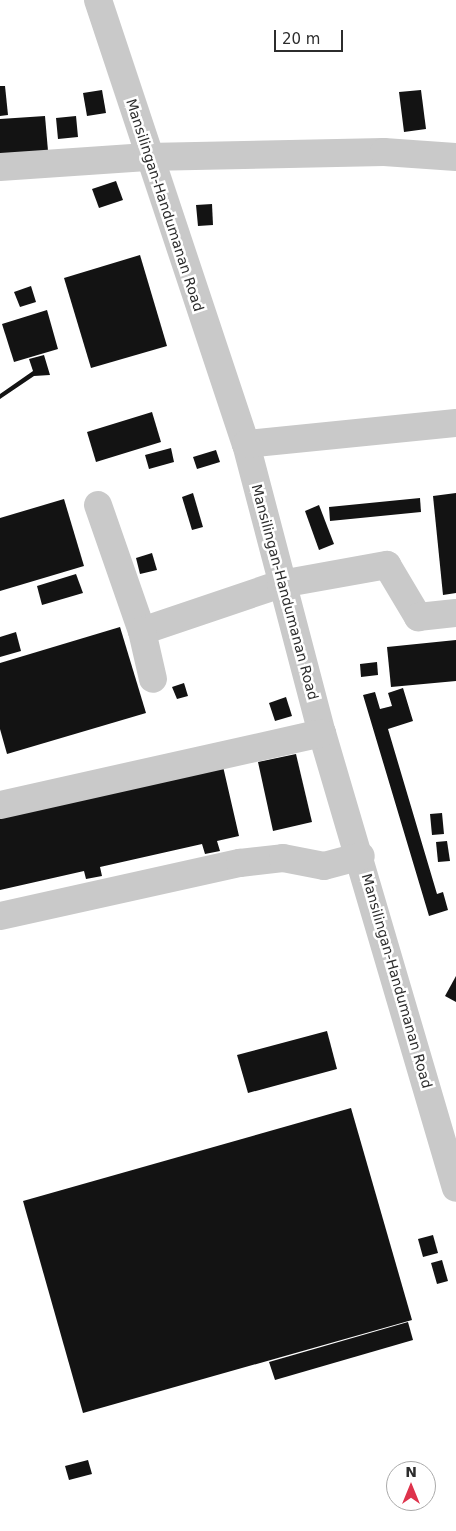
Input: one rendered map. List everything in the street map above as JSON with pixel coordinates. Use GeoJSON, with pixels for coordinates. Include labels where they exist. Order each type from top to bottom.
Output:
{"type":"FeatureCollection","features":[{"type":"Feature","properties":{"kind":"street","name":"Mansilingan-Handumanan Road"},"geometry":{"type":"LineString","coordinates":[[98,0],[148,158],[246,444],[281,584],[322,733],[361,856],[456,1188]]}},
{"type":"Feature","properties":{"kind":"street"},"geometry":{"type":"LineString","coordinates":[[0,167],[148,158],[384,152],[456,157]]}},
{"type":"Feature","properties":{"kind":"street"},"geometry":{"type":"LineString","coordinates":[[246,444],[456,423]]}},
{"type":"Feature","properties":{"kind":"street"},"geometry":{"type":"LineString","coordinates":[[98,505],[142,631],[153,679]]}},
{"type":"Feature","properties":{"kind":"street"},"geometry":{"type":"LineString","coordinates":[[142,631],[281,584],[387,565],[418,617],[456,614]]}},
{"type":"Feature","properties":{"kind":"street"},"geometry":{"type":"LineString","coordinates":[[0,805],[322,733]]}},
{"type":"Feature","properties":{"kind":"street"},"geometry":{"type":"LineString","coordinates":[[0,916],[240,863],[282,858],[324,866],[361,856]]}},
{"type":"Feature","properties":{"kind":"building"},"geometry":{"type":"Polygon","coordinates":[[[0,86],[5,86],[8,115],[0,116],[0,86]]]}},
{"type":"Feature","properties":{"kind":"building"},"geometry":{"type":"Polygon","coordinates":[[[102,90],[106,113],[87,116],[83,93],[102,90]]]}},
{"type":"Feature","properties":{"kind":"building"},"geometry":{"type":"Polygon","coordinates":[[[421,90],[426,129],[404,132],[399,92],[421,90]]]}},
{"type":"Feature","properties":{"kind":"building"},"geometry":{"type":"Polygon","coordinates":[[[45,116],[48,151],[0,155],[0,119],[45,116]]]}},
{"type":"Feature","properties":{"kind":"building"},"geometry":{"type":"Polygon","coordinates":[[[76,116],[78,137],[58,139],[56,118],[76,116]]]}},
{"type":"Feature","properties":{"kind":"building"},"geometry":{"type":"Polygon","coordinates":[[[116,181],[123,200],[99,208],[92,189],[116,181]]]}},
{"type":"Feature","properties":{"kind":"building"},"geometry":{"type":"Polygon","coordinates":[[[212,204],[213,225],[198,226],[196,205],[212,204]]]}},
{"type":"Feature","properties":{"kind":"building"},"geometry":{"type":"Polygon","coordinates":[[[140,255],[167,346],[91,368],[64,278],[140,255]]]}},
{"type":"Feature","properties":{"kind":"building"},"geometry":{"type":"Polygon","coordinates":[[[31,286],[36,302],[20,307],[14,292],[31,286]]]}},
{"type":"Feature","properties":{"kind":"building"},"geometry":{"type":"Polygon","coordinates":[[[47,310],[58,349],[14,362],[2,324],[47,310]]]}},
{"type":"Feature","properties":{"kind":"building"},"geometry":{"type":"Polygon","coordinates":[[[44,355],[50,375],[34,376],[0,399],[0,394],[33,371],[29,359],[44,355]]]}},
{"type":"Feature","properties":{"kind":"building"},"geometry":{"type":"Polygon","coordinates":[[[152,412],[161,442],[96,462],[87,432],[152,412]]]}},
{"type":"Feature","properties":{"kind":"building"},"geometry":{"type":"Polygon","coordinates":[[[171,448],[174,462],[149,469],[145,455],[171,448]]]}},
{"type":"Feature","properties":{"kind":"building"},"geometry":{"type":"Polygon","coordinates":[[[216,450],[220,462],[197,469],[193,457],[216,450]]]}},
{"type":"Feature","properties":{"kind":"building"},"geometry":{"type":"Polygon","coordinates":[[[193,493],[203,527],[192,530],[182,497],[193,493]]]}},
{"type":"Feature","properties":{"kind":"building"},"geometry":{"type":"Polygon","coordinates":[[[456,493],[456,593],[443,595],[433,496],[456,493]]]}},
{"type":"Feature","properties":{"kind":"building"},"geometry":{"type":"Polygon","coordinates":[[[420,498],[421,512],[330,521],[329,507],[420,498]]]}},
{"type":"Feature","properties":{"kind":"building"},"geometry":{"type":"Polygon","coordinates":[[[64,499],[84,566],[0,591],[0,518],[64,499]]]}},
{"type":"Feature","properties":{"kind":"building"},"geometry":{"type":"Polygon","coordinates":[[[319,505],[334,544],[319,550],[305,511],[319,505]]]}},
{"type":"Feature","properties":{"kind":"building"},"geometry":{"type":"Polygon","coordinates":[[[152,553],[157,570],[140,574],[136,558],[152,553]]]}},
{"type":"Feature","properties":{"kind":"building"},"geometry":{"type":"Polygon","coordinates":[[[76,574],[83,593],[42,605],[37,586],[76,574]]]}},
{"type":"Feature","properties":{"kind":"building"},"geometry":{"type":"Polygon","coordinates":[[[120,627],[146,713],[7,754],[0,729],[0,663],[120,627]]]}},
{"type":"Feature","properties":{"kind":"building"},"geometry":{"type":"Polygon","coordinates":[[[16,632],[21,651],[0,657],[0,637],[16,632]]]}},
{"type":"Feature","properties":{"kind":"building"},"geometry":{"type":"Polygon","coordinates":[[[456,640],[456,681],[391,687],[387,647],[456,640]]]}},
{"type":"Feature","properties":{"kind":"building"},"geometry":{"type":"Polygon","coordinates":[[[377,662],[378,675],[361,677],[360,664],[377,662]]]}},
{"type":"Feature","properties":{"kind":"building"},"geometry":{"type":"Polygon","coordinates":[[[184,683],[188,696],[177,699],[172,687],[184,683]]]}},
{"type":"Feature","properties":{"kind":"building"},"geometry":{"type":"Polygon","coordinates":[[[403,688],[413,721],[388,729],[437,894],[443,892],[448,910],[429,916],[363,695],[375,692],[380,709],[392,706],[388,693],[403,688]]]}},
{"type":"Feature","properties":{"kind":"building"},"geometry":{"type":"Polygon","coordinates":[[[286,697],[292,716],[275,721],[269,703],[286,697]]]}},
{"type":"Feature","properties":{"kind":"building"},"geometry":{"type":"Polygon","coordinates":[[[296,754],[312,822],[273,831],[258,762],[296,754]]]}},
{"type":"Feature","properties":{"kind":"building"},"geometry":{"type":"Polygon","coordinates":[[[222,762],[239,836],[217,841],[220,851],[205,854],[202,844],[100,867],[102,876],[86,879],[84,871],[0,890],[0,812],[222,762]]]}},
{"type":"Feature","properties":{"kind":"building"},"geometry":{"type":"Polygon","coordinates":[[[442,813],[444,834],[432,835],[430,814],[442,813]]]}},
{"type":"Feature","properties":{"kind":"building"},"geometry":{"type":"Polygon","coordinates":[[[447,841],[450,861],[438,862],[436,842],[447,841]]]}},
{"type":"Feature","properties":{"kind":"building"},"geometry":{"type":"Polygon","coordinates":[[[456,976],[456,1002],[445,996],[456,976]]]}},
{"type":"Feature","properties":{"kind":"building"},"geometry":{"type":"Polygon","coordinates":[[[327,1031],[337,1069],[248,1093],[237,1055],[327,1031]]]}},
{"type":"Feature","properties":{"kind":"building"},"geometry":{"type":"Polygon","coordinates":[[[351,1108],[412,1320],[83,1413],[23,1201],[351,1108]]]}},
{"type":"Feature","properties":{"kind":"building"},"geometry":{"type":"Polygon","coordinates":[[[433,1235],[438,1253],[423,1257],[418,1239],[433,1235]]]}},
{"type":"Feature","properties":{"kind":"building"},"geometry":{"type":"Polygon","coordinates":[[[442,1260],[448,1281],[437,1284],[431,1263],[442,1260]]]}},
{"type":"Feature","properties":{"kind":"building"},"geometry":{"type":"Polygon","coordinates":[[[408,1322],[413,1340],[275,1380],[269,1362],[408,1322]]]}},
{"type":"Feature","properties":{"kind":"building"},"geometry":{"type":"Polygon","coordinates":[[[88,1460],[92,1474],[69,1480],[65,1466],[88,1460]]]}}]}
